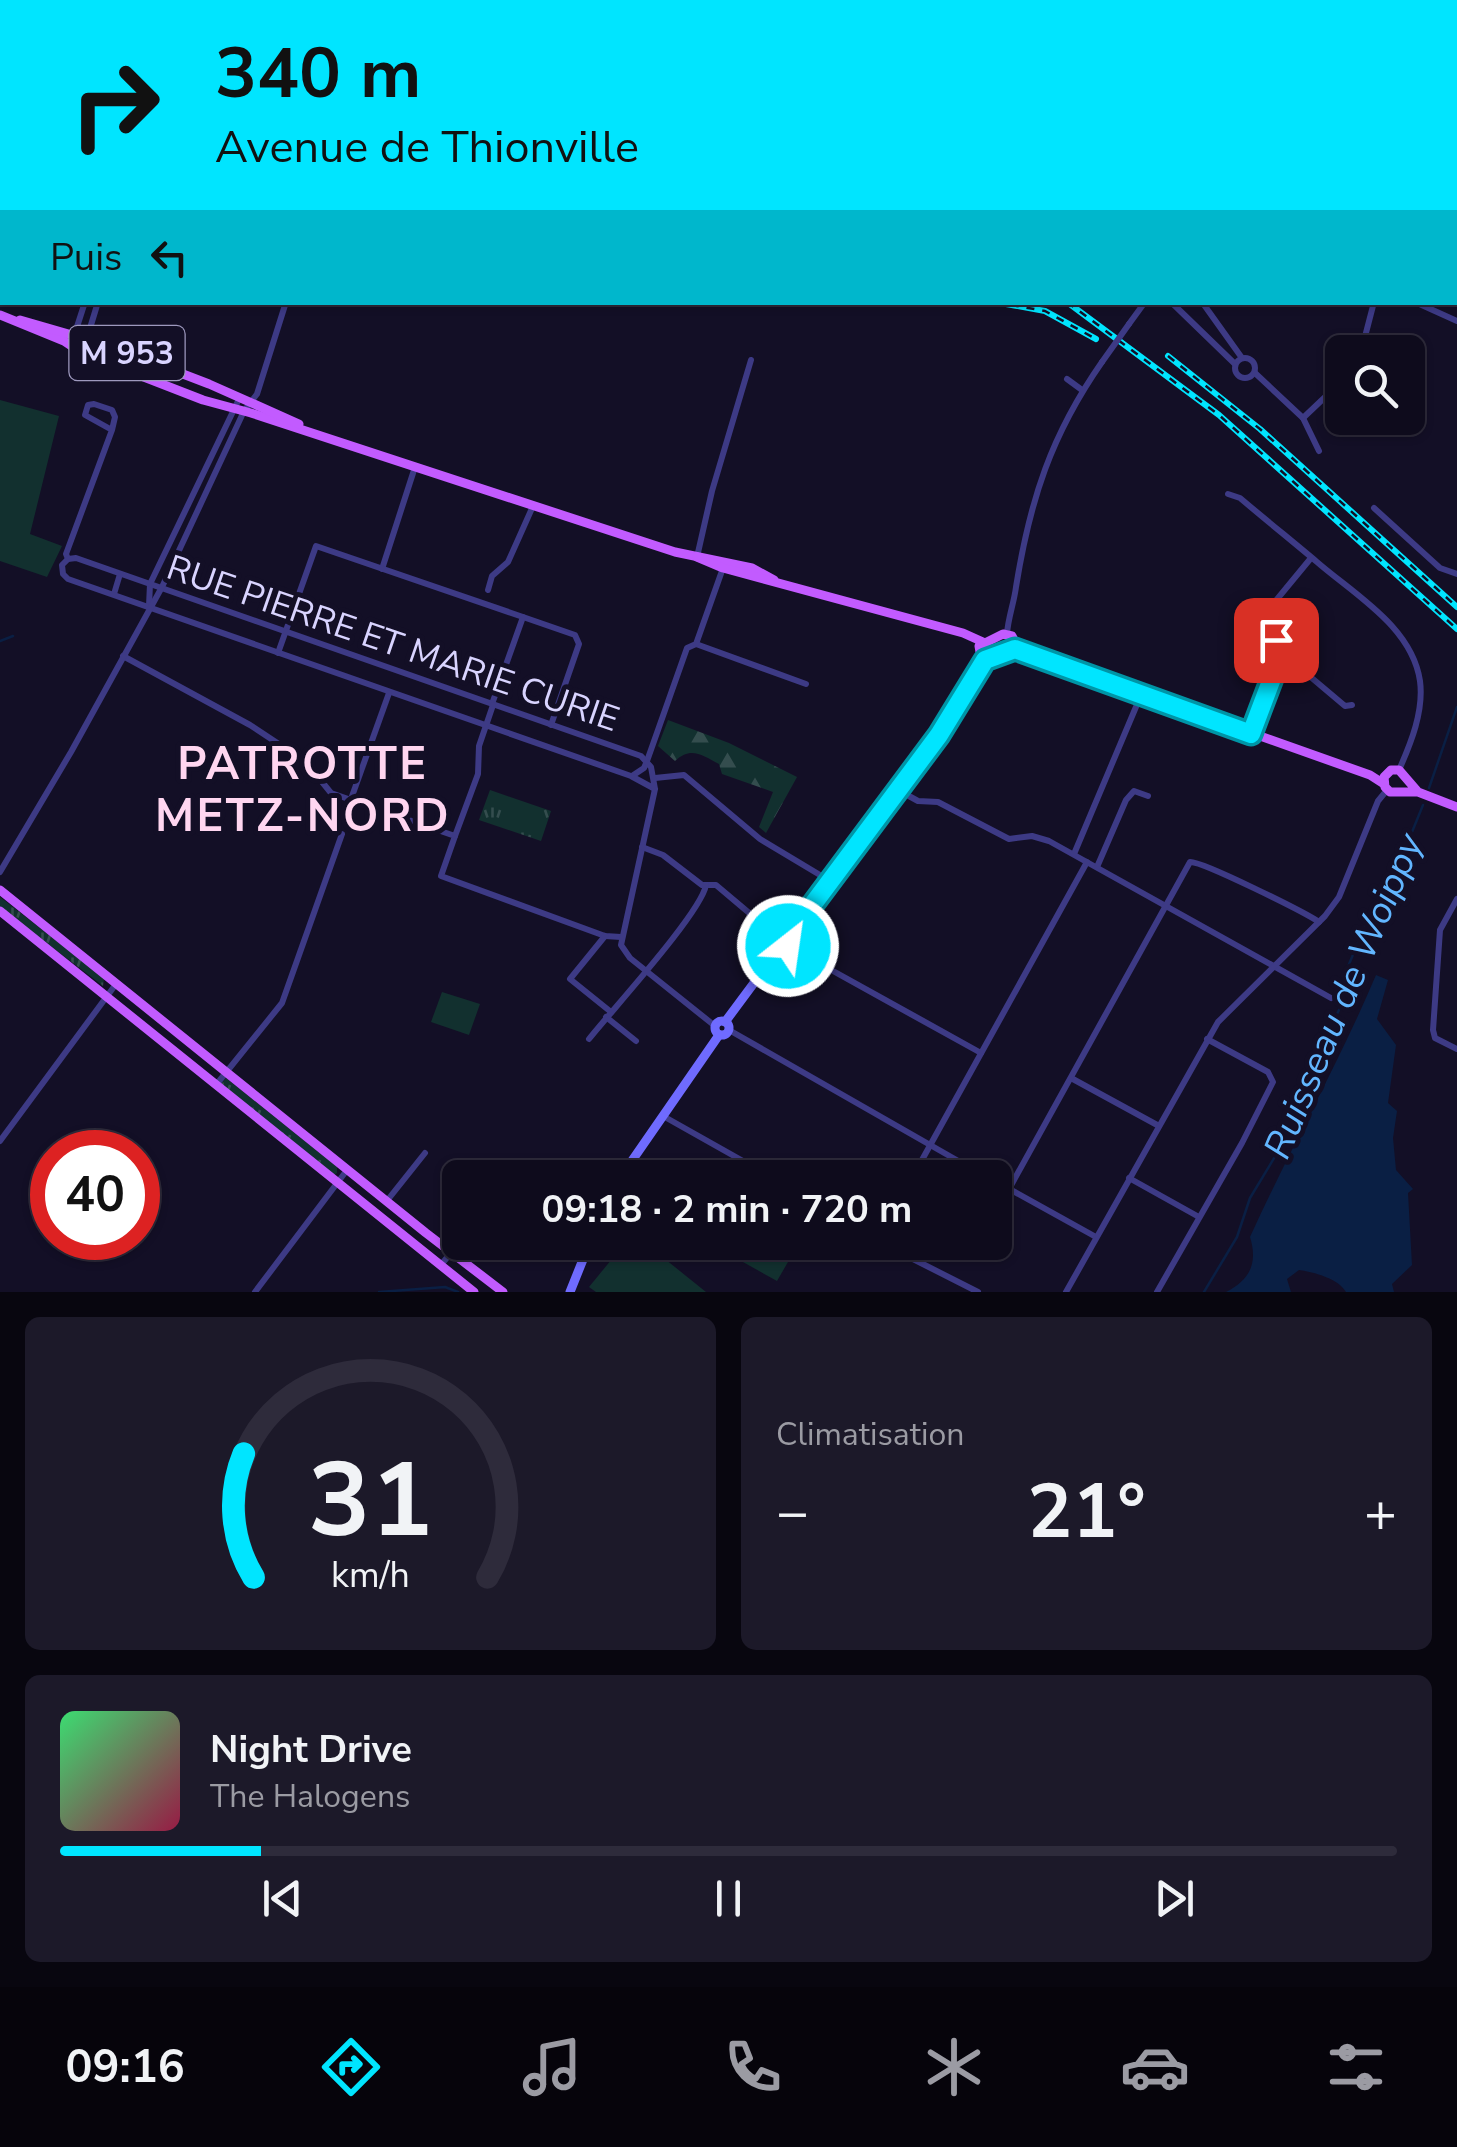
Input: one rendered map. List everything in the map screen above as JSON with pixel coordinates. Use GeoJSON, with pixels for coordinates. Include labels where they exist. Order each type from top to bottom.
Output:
{"type":"FeatureCollection","features":[{"type":"Feature","properties":{"kind":"main road","name":"M 953"},"geometry":{"type":"LineString","coordinates":[[0,315],[32,322],[72,340],[82,353],[220,406],[239,407]]}},
{"type":"Feature","properties":{"kind":"main road","name":"M 953"},"geometry":{"type":"LineString","coordinates":[[72,340],[88,338],[239,407],[533,506],[724,565],[752,568],[774,580],[962,632],[983,642]]}},
{"type":"Feature","properties":{"kind":"main road"},"geometry":{"type":"LineString","coordinates":[[82,353],[88,338]]}},
{"type":"Feature","properties":{"kind":"main road"},"geometry":{"type":"LineString","coordinates":[[1015,649],[1012,636],[1007,634],[983,642],[978,652],[985,660],[1015,649],[1370,775],[1386,782],[1394,792],[1404,785]]}},
{"type":"Feature","properties":{"kind":"main road"},"geometry":{"type":"LineString","coordinates":[[1386,782],[1399,770],[1404,785],[1457,807]]}},
{"type":"Feature","properties":{"kind":"main road"},"geometry":{"type":"LineString","coordinates":[[0,890],[442,1247]]}},
{"type":"Feature","properties":{"kind":"main road"},"geometry":{"type":"LineString","coordinates":[[0,912],[474,1292]]}},
{"type":"Feature","properties":{"kind":"main road"},"geometry":{"type":"LineString","coordinates":[[459,1260],[503,1292]]}},
{"type":"Feature","properties":{"kind":"street"},"geometry":{"type":"LineString","coordinates":[[72,340],[84,305]]}},
{"type":"Feature","properties":{"kind":"street"},"geometry":{"type":"LineString","coordinates":[[88,338],[97,305]]}},
{"type":"Feature","properties":{"kind":"street"},"geometry":{"type":"LineString","coordinates":[[150,607],[150,584],[239,407],[257,394],[285,305]]}},
{"type":"Feature","properties":{"kind":"street"},"geometry":{"type":"LineString","coordinates":[[1007,634],[1026,526],[1060,428],[1143,305]]}},
{"type":"Feature","properties":{"kind":"street"},"geometry":{"type":"LineString","coordinates":[[1174,305],[1239,361],[1254,362],[1255,373],[1303,418],[1320,451]]}},
{"type":"Feature","properties":{"kind":"street"},"geometry":{"type":"LineString","coordinates":[[1204,305],[1239,361],[1236,374],[1248,378],[1255,373]]}},
{"type":"Feature","properties":{"kind":"street"},"geometry":{"type":"LineString","coordinates":[[1364,335],[1373,305]]}},
{"type":"Feature","properties":{"kind":"street"},"geometry":{"type":"LineString","coordinates":[[1421,305],[1457,321]]}},
{"type":"Feature","properties":{"kind":"street"},"geometry":{"type":"LineString","coordinates":[[696,557],[751,360]]}},
{"type":"Feature","properties":{"kind":"street"},"geometry":{"type":"LineString","coordinates":[[1068,380],[1082,390]]}},
{"type":"Feature","properties":{"kind":"street"},"geometry":{"type":"LineString","coordinates":[[1303,418],[1325,397]]}},
{"type":"Feature","properties":{"kind":"street"},"geometry":{"type":"LineString","coordinates":[[68,559],[66,554],[112,430],[115,417],[112,410],[88,406],[85,416],[89,420],[112,430]]}},
{"type":"Feature","properties":{"kind":"street"},"geometry":{"type":"LineString","coordinates":[[0,872],[162,587],[239,407]]}},
{"type":"Feature","properties":{"kind":"street"},"geometry":{"type":"LineString","coordinates":[[382,569],[415,466]]}},
{"type":"Feature","properties":{"kind":"street"},"geometry":{"type":"LineString","coordinates":[[1228,494],[1240,498],[1398,634],[1416,664],[1421,694],[1399,770]]}},
{"type":"Feature","properties":{"kind":"street"},"geometry":{"type":"LineString","coordinates":[[488,590],[492,576],[508,562],[533,506]]}},
{"type":"Feature","properties":{"kind":"street"},"geometry":{"type":"LineString","coordinates":[[1374,508],[1440,568],[1457,574]]}},
{"type":"Feature","properties":{"kind":"street"},"geometry":{"type":"LineString","coordinates":[[278,653],[316,546],[579,639],[551,724]]}},
{"type":"Feature","properties":{"kind":"street","name":"RUE PIERRE ET MARIE CURIE"},"geometry":{"type":"LineString","coordinates":[[655,778],[641,756],[551,724],[76,558],[68,559],[62,568],[66,578],[631,776],[655,788]]}},
{"type":"Feature","properties":{"kind":"street"},"geometry":{"type":"LineString","coordinates":[[1311,558],[1259,624],[1282,652],[1345,706],[1352,705]]}},
{"type":"Feature","properties":{"kind":"street"},"geometry":{"type":"LineString","coordinates":[[647,761],[688,648],[696,644],[724,565]]}},
{"type":"Feature","properties":{"kind":"street","name":"RUE PIERRE ET MARIE CURIE"},"geometry":{"type":"LineString","coordinates":[[114,594],[120,574]]}},
{"type":"Feature","properties":{"kind":"street"},"geometry":{"type":"LineString","coordinates":[[522,617],[485,726],[478,752],[478,774],[441,876],[604,936],[621,936]]}},
{"type":"Feature","properties":{"kind":"street"},"geometry":{"type":"LineString","coordinates":[[696,644],[806,684]]}},
{"type":"Feature","properties":{"kind":"street"},"geometry":{"type":"LineString","coordinates":[[1251,734],[1282,652]]}},
{"type":"Feature","properties":{"kind":"street"},"geometry":{"type":"LineString","coordinates":[[123,656],[250,724],[306,762],[332,792],[455,836]]}},
{"type":"Feature","properties":{"kind":"street"},"geometry":{"type":"LineString","coordinates":[[632,1160],[781,941],[939,735],[985,660]]}},
{"type":"Feature","properties":{"kind":"street"},"geometry":{"type":"LineString","coordinates":[[351,799],[389,693]]}},
{"type":"Feature","properties":{"kind":"street"},"geometry":{"type":"LineString","coordinates":[[1074,854],[1141,695]]}},
{"type":"Feature","properties":{"kind":"street","name":"RUE PIERRE ET MARIE CURIE"},"geometry":{"type":"LineString","coordinates":[[631,776],[644,768],[647,761]]}},
{"type":"Feature","properties":{"kind":"street"},"geometry":{"type":"LineString","coordinates":[[830,881],[760,838],[684,775],[655,778],[621,936],[625,952],[722,1028],[956,1160]]}},
{"type":"Feature","properties":{"kind":"street"},"geometry":{"type":"LineString","coordinates":[[1066,1292],[1207,1038],[1226,1012],[1340,897],[1386,782]]}},
{"type":"Feature","properties":{"kind":"street"},"geometry":{"type":"LineString","coordinates":[[898,790],[918,801],[938,802],[1009,839],[1040,837],[1332,998]]}},
{"type":"Feature","properties":{"kind":"street"},"geometry":{"type":"LineString","coordinates":[[1097,867],[1126,800],[1134,790],[1148,796]]}},
{"type":"Feature","properties":{"kind":"street"},"geometry":{"type":"LineString","coordinates":[[216,1086],[282,1002],[342,834]]}},
{"type":"Feature","properties":{"kind":"street"},"geometry":{"type":"LineString","coordinates":[[642,848],[663,855],[706,885],[723,890],[781,941],[981,1053]]}},
{"type":"Feature","properties":{"kind":"street"},"geometry":{"type":"LineString","coordinates":[[922,1160],[1088,862]]}},
{"type":"Feature","properties":{"kind":"street"},"geometry":{"type":"LineString","coordinates":[[1012,1184],[1167,907],[1184,867],[1196,862],[1318,922]]}},
{"type":"Feature","properties":{"kind":"street"},"geometry":{"type":"LineString","coordinates":[[589,1039],[704,894],[706,885]]}},
{"type":"Feature","properties":{"kind":"street"},"geometry":{"type":"LineString","coordinates":[[1457,898],[1440,930],[1434,1038],[1457,1049]]}},
{"type":"Feature","properties":{"kind":"street"},"geometry":{"type":"LineString","coordinates":[[604,936],[570,979],[636,1041]]}},
{"type":"Feature","properties":{"kind":"street"},"geometry":{"type":"LineString","coordinates":[[0,1141],[116,984]]}},
{"type":"Feature","properties":{"kind":"street"},"geometry":{"type":"LineString","coordinates":[[1157,1292],[1242,1143],[1273,1080],[1267,1071],[1207,1038]]}},
{"type":"Feature","properties":{"kind":"street"},"geometry":{"type":"LineString","coordinates":[[1071,1078],[1158,1126]]}},
{"type":"Feature","properties":{"kind":"street"},"geometry":{"type":"LineString","coordinates":[[663,1116],[742,1160]]}},
{"type":"Feature","properties":{"kind":"street"},"geometry":{"type":"LineString","coordinates":[[386,1202],[426,1153]]}},
{"type":"Feature","properties":{"kind":"street"},"geometry":{"type":"LineString","coordinates":[[255,1292],[347,1170]]}},
{"type":"Feature","properties":{"kind":"street"},"geometry":{"type":"LineString","coordinates":[[1129,1178],[1199,1217]]}},
{"type":"Feature","properties":{"kind":"street"},"geometry":{"type":"LineString","coordinates":[[1012,1191],[1096,1237]]}},
{"type":"Feature","properties":{"kind":"street"},"geometry":{"type":"LineString","coordinates":[[440,1266],[446,1260]]}},
{"type":"Feature","properties":{"kind":"street"},"geometry":{"type":"LineString","coordinates":[[570,1292],[583,1260]]}},
{"type":"Feature","properties":{"kind":"street"},"geometry":{"type":"LineString","coordinates":[[915,1260],[976,1291]]}},
{"type":"Feature","properties":{"kind":"green space"},"geometry":{"type":"Polygon","coordinates":[[[0,400],[59,416],[30,534],[62,546],[47,577],[0,561],[0,400]]]}},
{"type":"Feature","properties":{"kind":"green space"},"geometry":{"type":"Polygon","coordinates":[[[668,720],[729,743],[797,777],[766,833],[759,827],[773,792],[722,774],[719,764],[702,755],[686,754],[675,761],[658,746],[668,720]]]}},
{"type":"Feature","properties":{"kind":"green space"},"geometry":{"type":"Polygon","coordinates":[[[490,790],[551,811],[541,841],[479,820],[490,790]]]}},
{"type":"Feature","properties":{"kind":"green space"},"geometry":{"type":"Polygon","coordinates":[[[0,897],[104,978],[103,986],[0,907],[0,897]]]}},
{"type":"Feature","properties":{"kind":"green space"},"geometry":{"type":"Polygon","coordinates":[[[442,992],[480,1004],[469,1035],[431,1022],[442,992]]]}},
{"type":"Feature","properties":{"kind":"green space"},"geometry":{"type":"Polygon","coordinates":[[[226,1078],[337,1167],[337,1173],[334,1175],[221,1084],[226,1078]]]}},
{"type":"Feature","properties":{"kind":"green space"},"geometry":{"type":"Polygon","coordinates":[[[611,1260],[666,1260],[706,1292],[596,1292],[589,1287],[611,1260]]]}},
{"type":"Feature","properties":{"kind":"green space"},"geometry":{"type":"Polygon","coordinates":[[[739,1260],[789,1260],[777,1281],[739,1260]]]}},
{"type":"Feature","properties":{"kind":"water"},"geometry":{"type":"Polygon","coordinates":[[[1376,975],[1388,980],[1377,1019],[1396,1045],[1388,1103],[1397,1111],[1393,1138],[1396,1170],[1413,1189],[1408,1193],[1412,1265],[1392,1284],[1394,1292],[1346,1292],[1332,1280],[1299,1270],[1287,1279],[1291,1292],[1226,1292],[1250,1270],[1250,1237],[1376,975]]]}},
{"type":"Feature","properties":{"kind":"waterway"},"geometry":{"type":"LineString","coordinates":[[0,641],[13,636]]}},
{"type":"Feature","properties":{"kind":"waterway","name":"Ruisseau de Woippy"},"geometry":{"type":"LineString","coordinates":[[1429,788],[1457,707]]}},
{"type":"Feature","properties":{"kind":"waterway","name":"Ruisseau de Woippy"},"geometry":{"type":"LineString","coordinates":[[1204,1292],[1237,1237],[1250,1198],[1302,1112],[1316,1056],[1342,1004],[1347,969],[1365,926],[1388,891],[1423,805]]}},
{"type":"Feature","properties":{"kind":"waterway","name":"Ruisseau de Woippy"},"geometry":{"type":"LineString","coordinates":[[379,1292],[445,1287],[458,1292]]}},
{"type":"Feature","properties":{"kind":"railway"},"geometry":{"type":"LineString","coordinates":[[1012,305],[1045,311],[1096,339]]}},
{"type":"Feature","properties":{"kind":"railway"},"geometry":{"type":"LineString","coordinates":[[1071,305],[1219,415],[1457,629]]}},
{"type":"Feature","properties":{"kind":"railway"},"geometry":{"type":"LineString","coordinates":[[1168,356],[1260,429],[1457,607]]}},
{"type":"Feature","properties":{"kind":"district","name":"PATROTTE METZ-NORD"},"geometry":{"type":"Point","coordinates":[303,789]}},
{"type":"Feature","properties":{"kind":"route"},"geometry":{"type":"LineString","coordinates":[[788,946],[787,939],[939,735],[985,660],[1015,649],[1251,734],[1282,652],[1276,640]]}}]}
